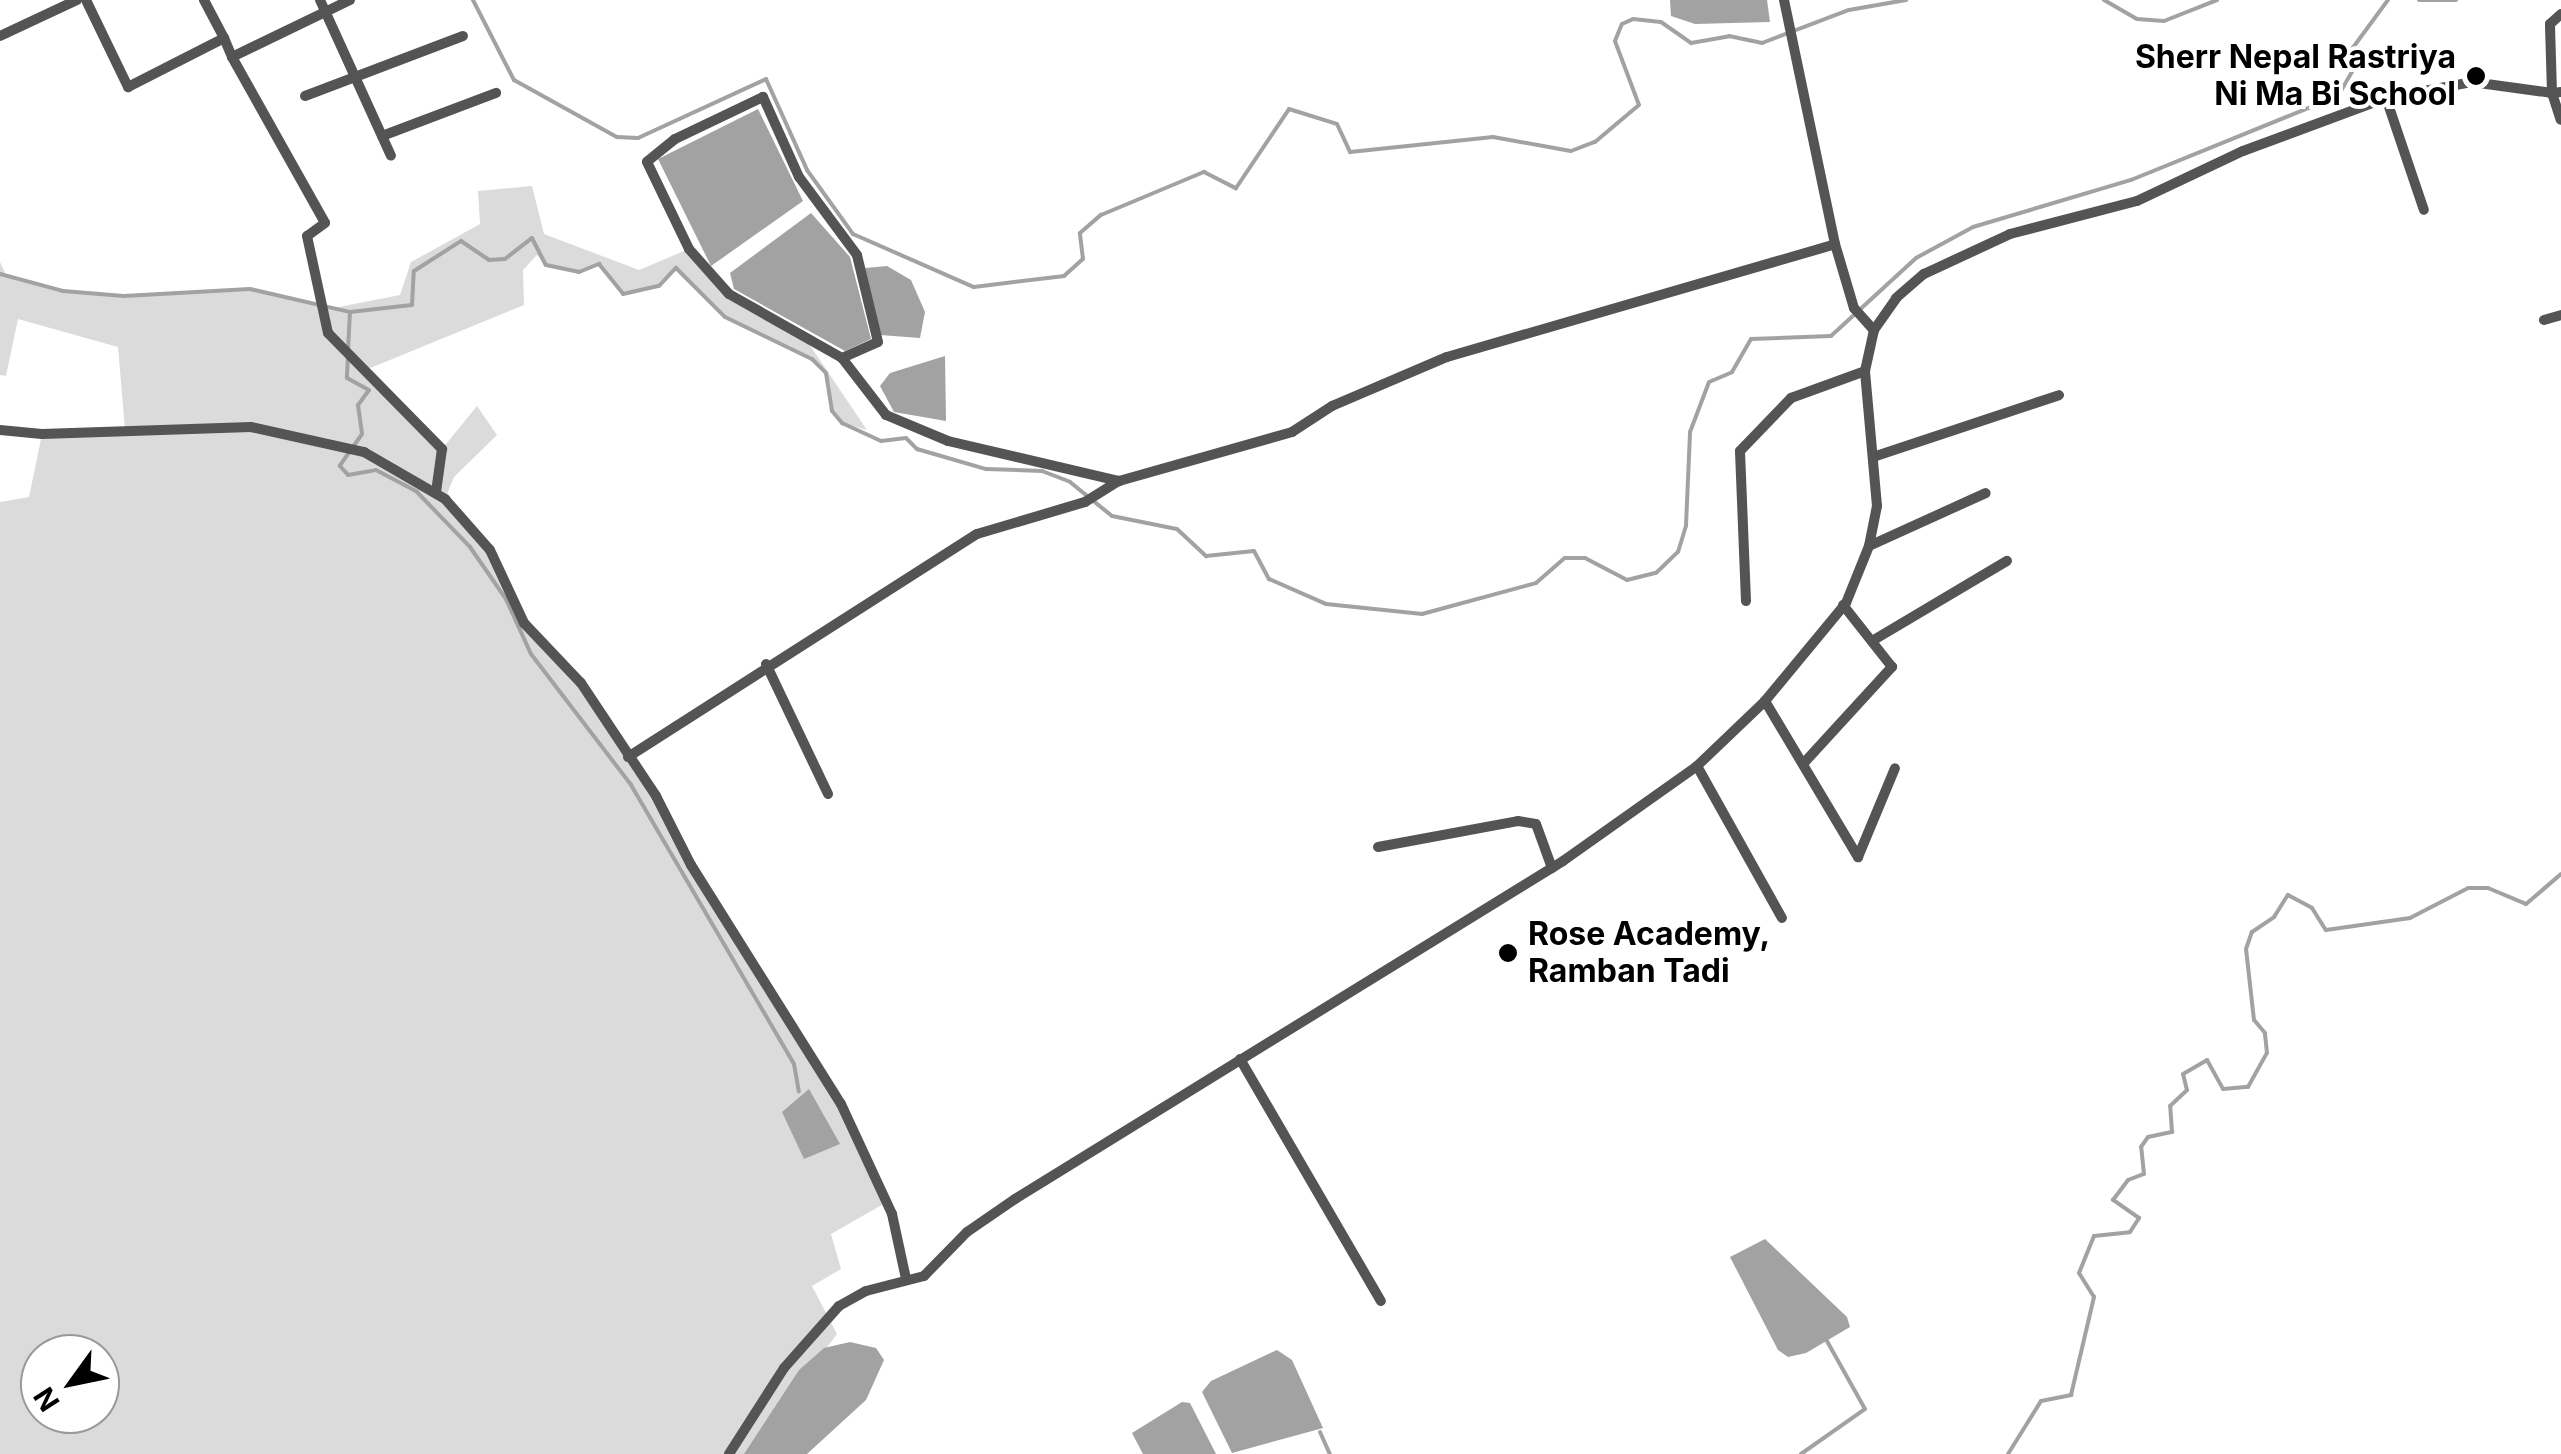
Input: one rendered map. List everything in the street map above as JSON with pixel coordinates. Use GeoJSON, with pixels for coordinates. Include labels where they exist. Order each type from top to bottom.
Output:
{"type":"FeatureCollection","features":[{"type":"Feature","properties":{"kind":"street"},"geometry":{"type":"LineString","coordinates":[[1,34],[76,0]]}},
{"type":"Feature","properties":{"kind":"street"},"geometry":{"type":"LineString","coordinates":[[86,0],[128,87],[224,38]]}},
{"type":"Feature","properties":{"kind":"street"},"geometry":{"type":"LineString","coordinates":[[204,0],[325,224],[306,236],[328,334],[442,450],[436,492]]}},
{"type":"Feature","properties":{"kind":"street"},"geometry":{"type":"LineString","coordinates":[[320,0],[391,156]]}},
{"type":"Feature","properties":{"kind":"street"},"geometry":{"type":"LineString","coordinates":[[232,57],[350,0]]}},
{"type":"Feature","properties":{"kind":"street"},"geometry":{"type":"LineString","coordinates":[[1784,0],[1800,54],[1836,244],[1854,308],[1871,326]]}},
{"type":"Feature","properties":{"kind":"street"},"geometry":{"type":"LineString","coordinates":[[2561,14],[2550,24],[2561,120]]}},
{"type":"Feature","properties":{"kind":"street"},"geometry":{"type":"LineString","coordinates":[[304,96],[463,36]]}},
{"type":"Feature","properties":{"kind":"street"},"geometry":{"type":"LineString","coordinates":[[729,1454],[784,1368],[829,1314],[866,1290],[924,1276],[967,1232],[1014,1199],[1552,868],[1697,766],[1765,701],[1843,605],[1870,546],[1876,506],[1864,371],[1871,326],[1896,298],[1962,254],[2137,201],[2243,151],[2386,98],[2472,82],[2556,92]]}},
{"type":"Feature","properties":{"kind":"street"},"geometry":{"type":"LineString","coordinates":[[382,136],[496,93]]}},
{"type":"Feature","properties":{"kind":"street"},"geometry":{"type":"LineString","coordinates":[[842,358],[878,342],[857,255],[799,177],[763,97],[675,139],[646,162],[689,249],[729,294],[842,358],[886,415],[948,441],[1119,482]]}},
{"type":"Feature","properties":{"kind":"street"},"geometry":{"type":"LineString","coordinates":[[2386,98],[2424,210]]}},
{"type":"Feature","properties":{"kind":"street"},"geometry":{"type":"LineString","coordinates":[[628,757],[766,664],[977,534],[1085,502],[1119,482],[1292,432],[1332,406],[1448,357],[1836,244]]}},
{"type":"Feature","properties":{"kind":"street"},"geometry":{"type":"LineString","coordinates":[[2544,320],[2561,315]]}},
{"type":"Feature","properties":{"kind":"street"},"geometry":{"type":"LineString","coordinates":[[1746,601],[1740,450],[1791,398],[1864,371]]}},
{"type":"Feature","properties":{"kind":"street"},"geometry":{"type":"LineString","coordinates":[[1873,458],[2059,395]]}},
{"type":"Feature","properties":{"kind":"street"},"geometry":{"type":"LineString","coordinates":[[0,430],[42,434],[251,428],[364,452],[436,492],[490,550],[524,623],[581,683],[841,1104],[892,1214],[906,1279]]}},
{"type":"Feature","properties":{"kind":"street"},"geometry":{"type":"LineString","coordinates":[[1870,546],[1986,493]]}},
{"type":"Feature","properties":{"kind":"street"},"geometry":{"type":"LineString","coordinates":[[1872,641],[2007,561]]}},
{"type":"Feature","properties":{"kind":"street"},"geometry":{"type":"LineString","coordinates":[[1803,764],[1892,667],[1843,605]]}},
{"type":"Feature","properties":{"kind":"street"},"geometry":{"type":"LineString","coordinates":[[766,664],[828,794]]}},
{"type":"Feature","properties":{"kind":"street"},"geometry":{"type":"LineString","coordinates":[[1765,701],[1858,857],[1895,768]]}},
{"type":"Feature","properties":{"kind":"street"},"geometry":{"type":"LineString","coordinates":[[1697,766],[1782,918]]}},
{"type":"Feature","properties":{"kind":"street"},"geometry":{"type":"LineString","coordinates":[[1378,847],[1518,821],[1536,824],[1552,868]]}},
{"type":"Feature","properties":{"kind":"street"},"geometry":{"type":"LineString","coordinates":[[1240,1058],[1382,1301]]}},
{"type":"Feature","properties":{"kind":"shaded area"},"geometry":{"type":"Polygon","coordinates":[[[1670,0],[1767,0],[1770,22],[1695,24],[1671,16],[1670,0]]]}},
{"type":"Feature","properties":{"kind":"shaded area"},"geometry":{"type":"Polygon","coordinates":[[[758,109],[803,201],[711,266],[658,159],[758,109]]]}},
{"type":"Feature","properties":{"kind":"shaded area"},"geometry":{"type":"Polygon","coordinates":[[[532,186],[544,234],[639,270],[689,249],[729,294],[805,338],[867,430],[842,423],[832,411],[826,373],[812,359],[725,317],[677,268],[659,286],[623,294],[599,264],[579,272],[546,265],[537,255],[523,270],[524,305],[368,369],[442,449],[477,406],[497,435],[454,477],[445,499],[490,550],[524,623],[612,728],[811,1055],[887,1202],[831,1234],[841,1269],[812,1286],[837,1334],[747,1454],[0,1454],[0,502],[29,497],[42,434],[125,430],[118,347],[18,319],[6,376],[0,375],[0,262],[6,275],[63,291],[124,296],[250,289],[334,308],[400,295],[411,262],[480,224],[478,191],[532,186]]]}},
{"type":"Feature","properties":{"kind":"shaded area"},"geometry":{"type":"Polygon","coordinates":[[[811,213],[850,257],[871,339],[845,351],[734,289],[730,273],[811,213]]]}},
{"type":"Feature","properties":{"kind":"shaded area"},"geometry":{"type":"Polygon","coordinates":[[[887,266],[911,280],[925,312],[920,338],[880,335],[865,268],[887,266]]]}},
{"type":"Feature","properties":{"kind":"shaded area"},"geometry":{"type":"Polygon","coordinates":[[[945,356],[946,421],[894,412],[880,386],[890,373],[945,356]]]}},
{"type":"Feature","properties":{"kind":"shaded area"},"geometry":{"type":"Polygon","coordinates":[[[809,1089],[840,1144],[804,1159],[782,1112],[809,1089]]]}},
{"type":"Feature","properties":{"kind":"shaded area"},"geometry":{"type":"Polygon","coordinates":[[[1765,1239],[1847,1317],[1850,1327],[1806,1353],[1788,1357],[1778,1350],[1730,1257],[1765,1239]]]}},
{"type":"Feature","properties":{"kind":"shaded area"},"geometry":{"type":"Polygon","coordinates":[[[850,1342],[876,1348],[884,1360],[866,1400],[807,1454],[744,1454],[799,1370],[824,1348],[850,1342]]]}},
{"type":"Feature","properties":{"kind":"shaded area"},"geometry":{"type":"Polygon","coordinates":[[[1277,1350],[1292,1360],[1323,1428],[1232,1453],[1202,1392],[1211,1381],[1277,1350]]]}},
{"type":"Feature","properties":{"kind":"shaded area"},"geometry":{"type":"Polygon","coordinates":[[[1182,1402],[1190,1403],[1216,1454],[1143,1454],[1132,1433],[1182,1402]]]}},
{"type":"Feature","properties":{"kind":"waterway"},"geometry":{"type":"LineString","coordinates":[[473,0],[514,80],[617,137],[638,138],[766,79],[807,170],[853,234],[974,287],[1064,276],[1083,259],[1080,233],[1101,215],[1204,172],[1236,188],[1289,109],[1337,124],[1350,152],[1493,137],[1571,151],[1595,142],[1639,105],[1615,41],[1622,24],[1633,19],[1661,22],[1691,43],[1729,36],[1762,43],[1849,10],[1906,0]]}},
{"type":"Feature","properties":{"kind":"waterway"},"geometry":{"type":"LineString","coordinates":[[2104,0],[2137,19],[2164,21],[2217,0]]}},
{"type":"Feature","properties":{"kind":"waterway"},"geometry":{"type":"LineString","coordinates":[[350,312],[412,305],[414,271],[461,241],[489,260],[505,259],[532,238],[546,265],[579,272],[599,264],[623,294],[659,286],[676,268],[725,317],[812,359],[826,373],[832,411],[842,423],[881,441],[906,438],[917,449],[986,469],[1042,471],[1070,482],[1112,516],[1177,529],[1206,556],[1254,551],[1269,579],[1326,604],[1422,614],[1536,583],[1565,558],[1585,558],[1627,580],[1656,573],[1678,552],[1686,525],[1690,432],[1709,382],[1732,372],[1751,339],[1831,336],[1916,258],[1973,227],[2131,180],[2338,96],[2358,62],[2349,53],[2388,0]]}},
{"type":"Feature","properties":{"kind":"waterway"},"geometry":{"type":"LineString","coordinates":[[2419,0],[2456,0]]}},
{"type":"Feature","properties":{"kind":"waterway"},"geometry":{"type":"LineString","coordinates":[[0,274],[63,291],[124,296],[250,289],[350,312],[348,347]]}},
{"type":"Feature","properties":{"kind":"waterway"},"geometry":{"type":"LineString","coordinates":[[348,356],[347,378],[369,390],[358,405],[362,434],[340,466],[348,475],[376,470],[416,491],[470,547],[506,599],[531,654],[631,785],[794,1064],[799,1092]]}},
{"type":"Feature","properties":{"kind":"waterway"},"geometry":{"type":"LineString","coordinates":[[2008,1454],[2041,1401],[2071,1395],[2094,1297],[2079,1273],[2094,1236],[2130,1232],[2139,1218],[2113,1200],[2128,1180],[2144,1174],[2141,1147],[2148,1137],[2172,1132],[2170,1106],[2187,1090],[2183,1074],[2207,1060],[2223,1089],[2248,1087],[2267,1053],[2265,1033],[2254,1020],[2246,949],[2252,932],[2274,917],[2288,895],[2312,908],[2326,930],[2410,918],[2468,888],[2488,888],[2526,904],[2561,874]]}},
{"type":"Feature","properties":{"kind":"waterway"},"geometry":{"type":"LineString","coordinates":[[1801,1454],[1865,1409],[1827,1341]]}},
{"type":"Feature","properties":{"kind":"waterway"},"geometry":{"type":"LineString","coordinates":[[1320,1432],[1330,1454]]}},
{"type":"Feature","properties":{"kind":"place","name":"Sherr Nepal Rastriya Ni Ma Bi School"},"geometry":{"type":"Point","coordinates":[2476,76]}},
{"type":"Feature","properties":{"kind":"place","name":"Rose Academy, Ramban Tadi"},"geometry":{"type":"Point","coordinates":[1508,953]}}]}
